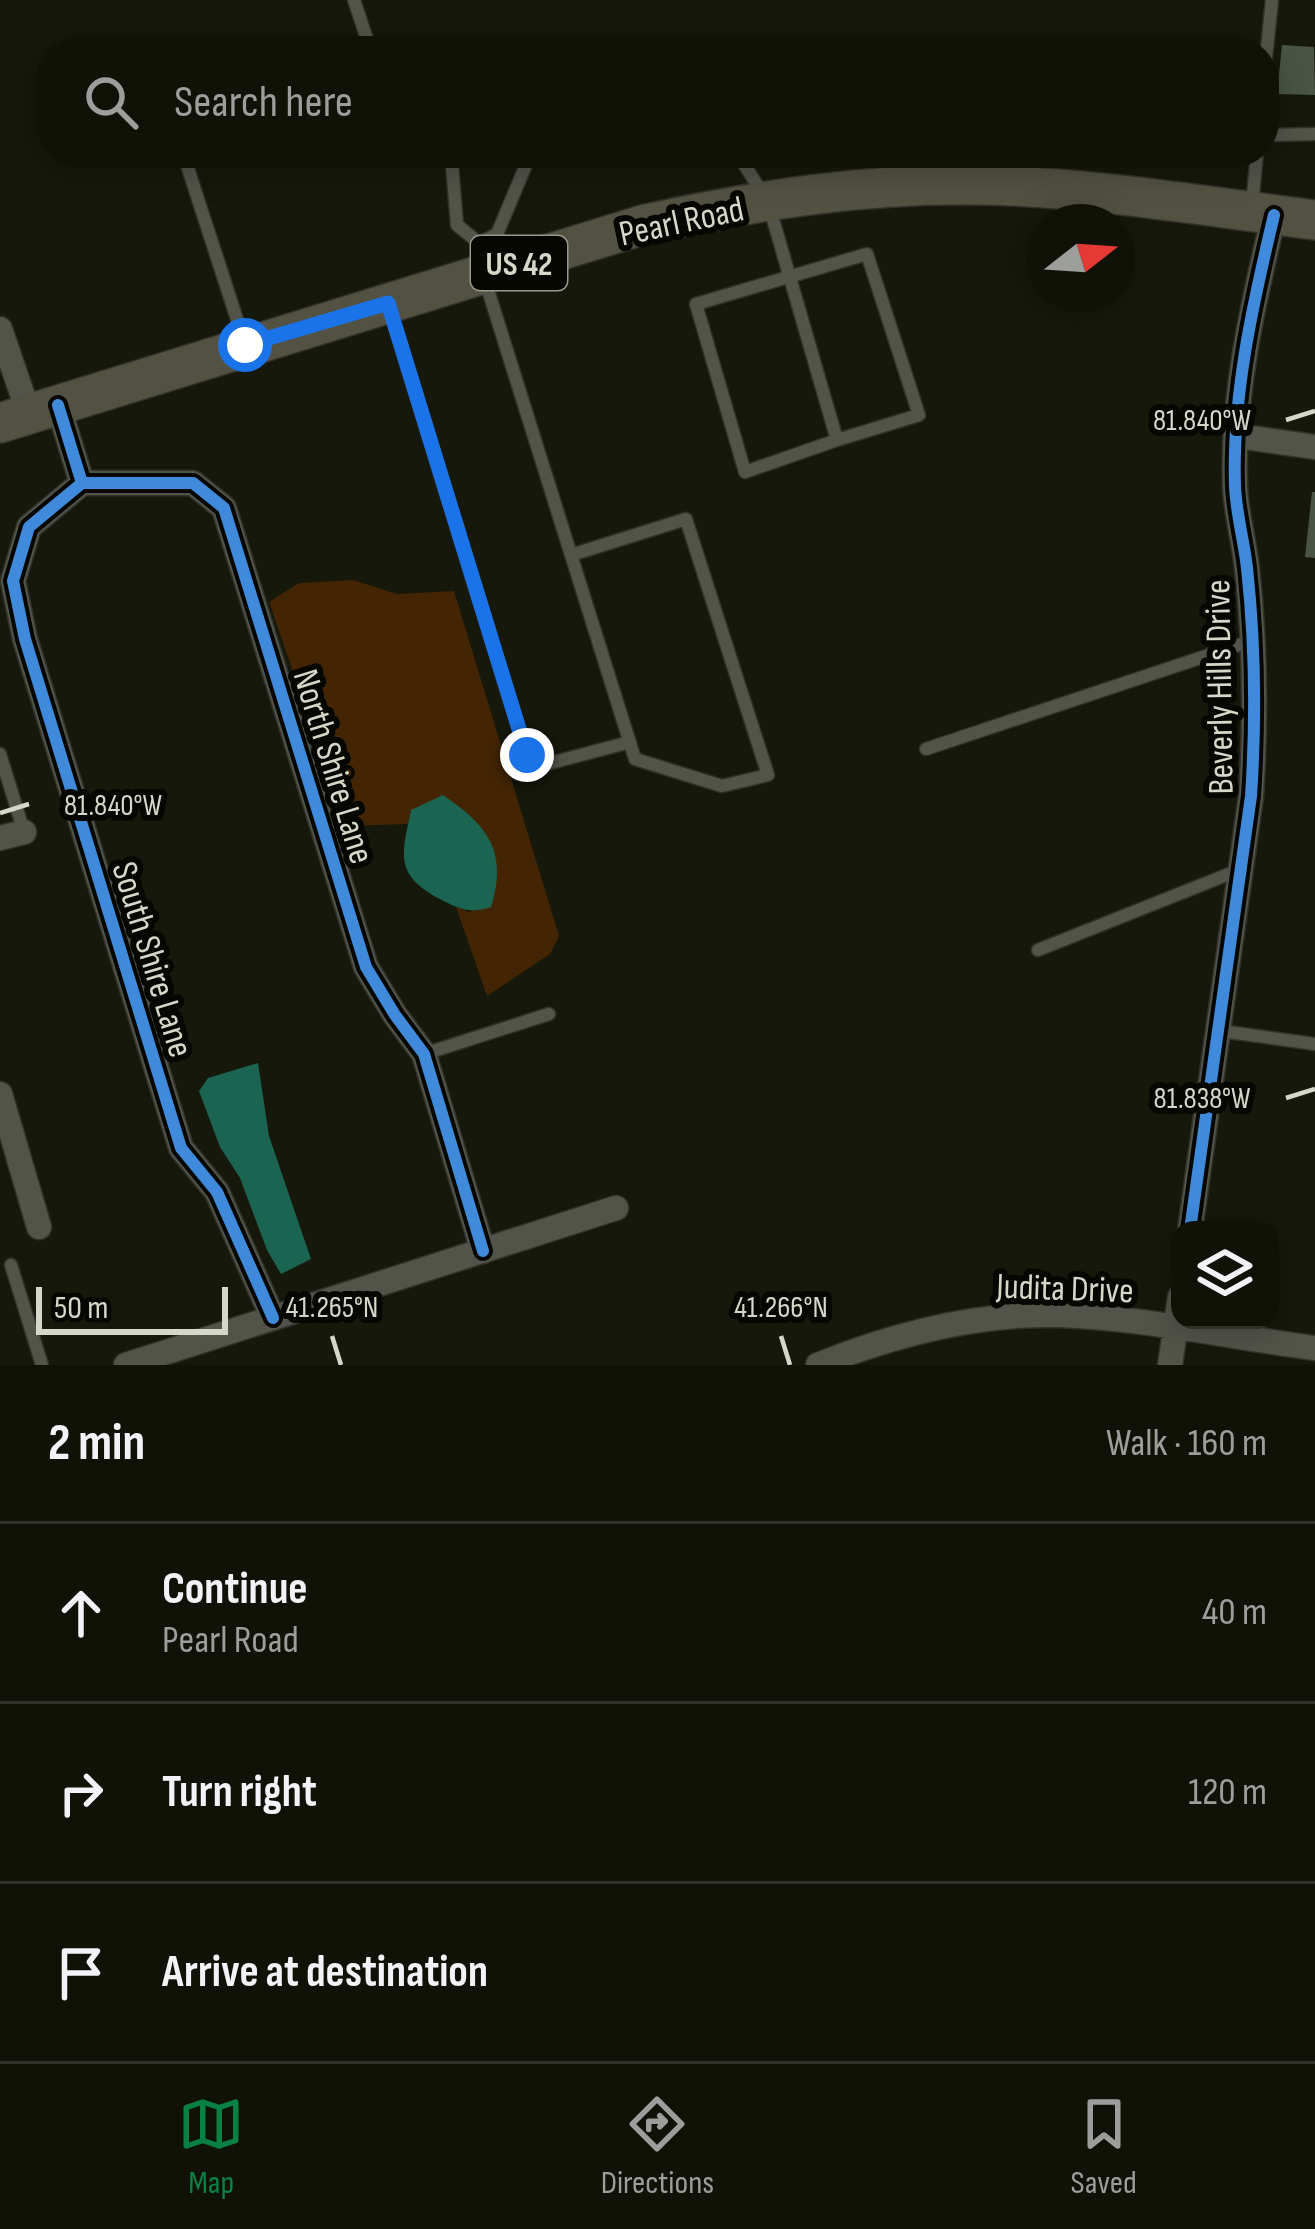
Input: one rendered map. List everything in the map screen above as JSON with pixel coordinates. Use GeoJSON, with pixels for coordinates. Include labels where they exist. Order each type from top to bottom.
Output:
{"type":"FeatureCollection","features":[{"type":"Feature","properties":{"kind":"main road","name":"Pearl Road"},"geometry":{"type":"LineString","coordinates":[[29,414],[388,303],[481,259],[768,202],[865,189],[982,185],[1098,191],[1315,220]]}},
{"type":"Feature","properties":{"kind":"street","name":"Beverly Hills Drive"},"geometry":{"type":"LineString","coordinates":[[1191,1221],[1221,1031],[1254,755],[1247,568],[1235,487],[1241,379],[1263,213]]}},
{"type":"Feature","properties":{"kind":"street"},"geometry":{"type":"LineString","coordinates":[[0,329],[29,414],[82,483]]}},
{"type":"Feature","properties":{"kind":"street"},"geometry":{"type":"LineString","coordinates":[[1238,436],[1315,447]]}},
{"type":"Feature","properties":{"kind":"street","name":"North Shire Lane"},"geometry":{"type":"LineString","coordinates":[[82,483],[193,483],[224,508],[367,967],[424,1054],[483,1251]]}},
{"type":"Feature","properties":{"kind":"street","name":"South Shire Lane"},"geometry":{"type":"LineString","coordinates":[[82,483],[29,527],[13,581],[25,639],[181,1148],[217,1192],[273,1318]]}},
{"type":"Feature","properties":{"kind":"street"},"geometry":{"type":"LineString","coordinates":[[0,1094],[39,1227]]}},
{"type":"Feature","properties":{"kind":"street"},"geometry":{"type":"LineString","coordinates":[[126,1365],[616,1208]]}},
{"type":"Feature","properties":{"kind":"street","name":"Judita Drive"},"geometry":{"type":"LineString","coordinates":[[818,1365],[875,1342],[937,1326],[1056,1315],[1116,1319],[1315,1348]]}},
{"type":"Feature","properties":{"kind":"street"},"geometry":{"type":"LineString","coordinates":[[1170,1365],[1175,1330]]}},
{"type":"Feature","properties":{"kind":"lane"},"geometry":{"type":"LineString","coordinates":[[354,0],[366,36]]}},
{"type":"Feature","properties":{"kind":"lane"},"geometry":{"type":"LineString","coordinates":[[1268,36],[1271,0]]}},
{"type":"Feature","properties":{"kind":"lane"},"geometry":{"type":"LineString","coordinates":[[1279,135],[1315,134]]}},
{"type":"Feature","properties":{"kind":"lane"},"geometry":{"type":"LineString","coordinates":[[188,168],[245,345]]}},
{"type":"Feature","properties":{"kind":"lane"},"geometry":{"type":"LineString","coordinates":[[452,168],[457,225],[481,259],[502,338],[635,759],[722,786],[768,775],[686,519],[571,555]]}},
{"type":"Feature","properties":{"kind":"lane"},"geometry":{"type":"LineString","coordinates":[[481,259],[525,168]]}},
{"type":"Feature","properties":{"kind":"lane"},"geometry":{"type":"LineString","coordinates":[[746,168],[768,202],[837,440]]}},
{"type":"Feature","properties":{"kind":"lane"},"geometry":{"type":"LineString","coordinates":[[1258,168],[1263,213]]}},
{"type":"Feature","properties":{"kind":"lane"},"geometry":{"type":"LineString","coordinates":[[867,254],[919,415],[837,440],[745,472],[696,304],[867,254]]}},
{"type":"Feature","properties":{"kind":"lane"},"geometry":{"type":"LineString","coordinates":[[388,303],[527,755],[539,766],[630,742]]}},
{"type":"Feature","properties":{"kind":"lane"},"geometry":{"type":"LineString","coordinates":[[926,749],[1251,641]]}},
{"type":"Feature","properties":{"kind":"lane"},"geometry":{"type":"LineString","coordinates":[[0,754],[12,835]]}},
{"type":"Feature","properties":{"kind":"lane"},"geometry":{"type":"LineString","coordinates":[[1038,950],[1240,869]]}},
{"type":"Feature","properties":{"kind":"lane"},"geometry":{"type":"LineString","coordinates":[[424,1054],[549,1014]]}},
{"type":"Feature","properties":{"kind":"lane"},"geometry":{"type":"LineString","coordinates":[[1221,1031],[1315,1044]]}},
{"type":"Feature","properties":{"kind":"lane"},"geometry":{"type":"LineString","coordinates":[[11,1265],[42,1365]]}},
{"type":"Feature","properties":{"kind":"shaded area"},"geometry":{"type":"Polygon","coordinates":[[[353,580],[397,594],[454,591],[559,936],[550,954],[487,996],[456,907],[472,913],[411,810],[408,824],[346,826],[269,602],[299,583],[353,580]]]}},
{"type":"Feature","properties":{"kind":"water"},"geometry":{"type":"Polygon","coordinates":[[[443,795],[472,818],[490,842],[497,870],[491,907],[470,910],[452,905],[424,889],[408,871],[404,851],[411,810],[443,795]]]}},
{"type":"Feature","properties":{"kind":"water"},"geometry":{"type":"Polygon","coordinates":[[[258,1063],[269,1136],[311,1259],[281,1274],[240,1178],[220,1147],[199,1091],[208,1078],[258,1063]]]}},
{"type":"Feature","properties":{"kind":"building"},"geometry":{"type":"Polygon","coordinates":[[[1282,45],[1314,47],[1315,95],[1279,94],[1282,45]]]}},
{"type":"Feature","properties":{"kind":"building"},"geometry":{"type":"Polygon","coordinates":[[[1315,492],[1315,558],[1305,557],[1315,492]]]}},
{"type":"Feature","properties":{"kind":"cycle path"},"geometry":{"type":"LineString","coordinates":[[1191,1221],[1251,796],[1253,653],[1235,452],[1246,349],[1274,215]]}},
{"type":"Feature","properties":{"kind":"cycle path"},"geometry":{"type":"LineString","coordinates":[[58,405],[82,483],[193,483],[224,508],[366,967],[424,1054],[483,1251]]}},
{"type":"Feature","properties":{"kind":"cycle path"},"geometry":{"type":"LineString","coordinates":[[82,483],[29,527],[13,581],[25,639],[181,1148],[217,1192],[273,1318]]}},
{"type":"Feature","properties":{"kind":"route"},"geometry":{"type":"LineString","coordinates":[[245,345],[388,303],[527,755]]}}]}
